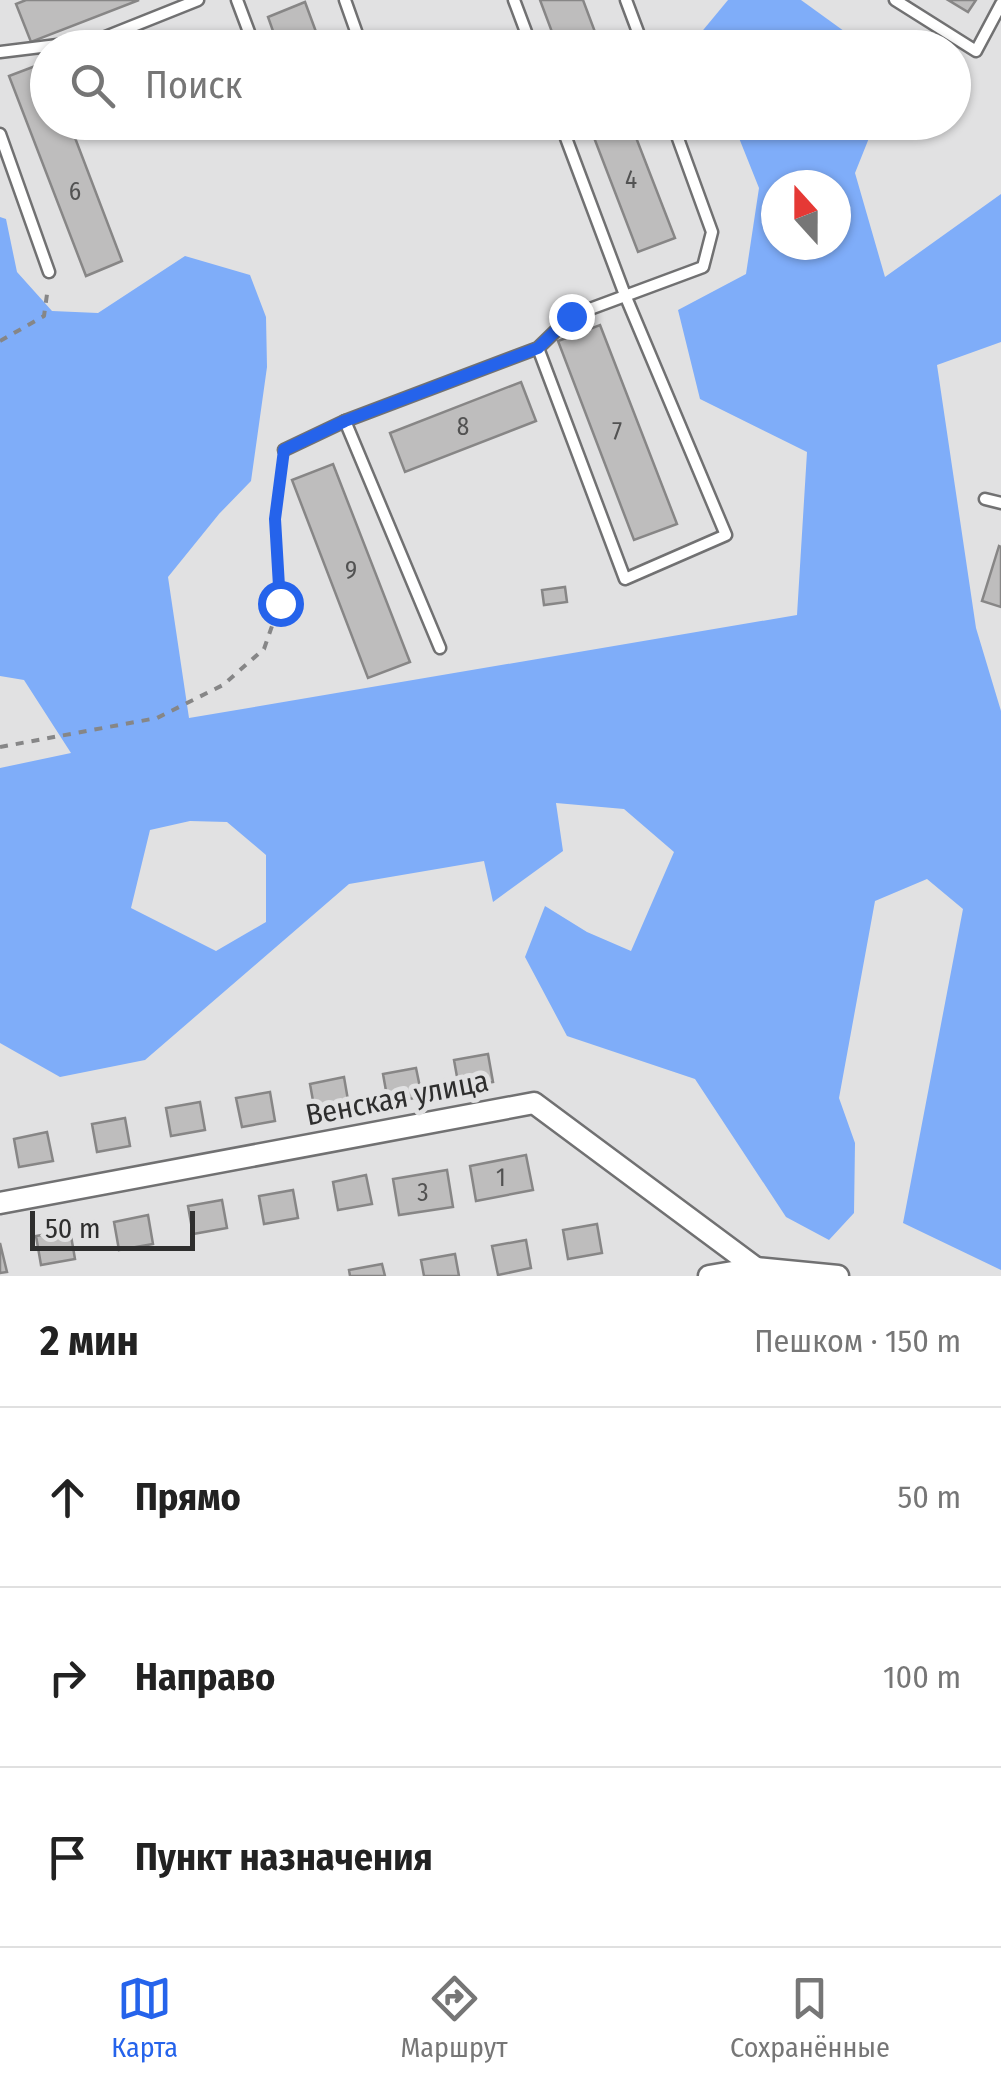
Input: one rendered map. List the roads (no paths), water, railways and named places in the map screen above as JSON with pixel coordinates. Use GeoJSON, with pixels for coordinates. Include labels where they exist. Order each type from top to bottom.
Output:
{"type":"FeatureCollection","features":[{"type":"Feature","properties":{"kind":"street","name":"Венская улица"},"geometry":{"type":"LineString","coordinates":[[0,1203],[534,1103],[756,1268]]}},
{"type":"Feature","properties":{"kind":"street"},"geometry":{"type":"LineString","coordinates":[[710,1276],[756,1268],[838,1276]]}},
{"type":"Feature","properties":{"kind":"lane"},"geometry":{"type":"LineString","coordinates":[[123,30],[198,0]]}},
{"type":"Feature","properties":{"kind":"lane"},"geometry":{"type":"LineString","coordinates":[[237,0],[248,30]]}},
{"type":"Feature","properties":{"kind":"lane"},"geometry":{"type":"LineString","coordinates":[[345,0],[356,30]]}},
{"type":"Feature","properties":{"kind":"lane"},"geometry":{"type":"LineString","coordinates":[[514,0],[525,30]]}},
{"type":"Feature","properties":{"kind":"lane"},"geometry":{"type":"LineString","coordinates":[[626,0],[637,30]]}},
{"type":"Feature","properties":{"kind":"lane"},"geometry":{"type":"LineString","coordinates":[[895,0],[942,30]]}},
{"type":"Feature","properties":{"kind":"lane"},"geometry":{"type":"LineString","coordinates":[[971,49],[976,52],[1001,4]]}},
{"type":"Feature","properties":{"kind":"lane"},"geometry":{"type":"LineString","coordinates":[[0,52],[30,48]]}},
{"type":"Feature","properties":{"kind":"lane"},"geometry":{"type":"LineString","coordinates":[[0,134],[49,272]]}},
{"type":"Feature","properties":{"kind":"lane"},"geometry":{"type":"LineString","coordinates":[[538,348],[625,579],[726,535],[625,295],[567,140]]}},
{"type":"Feature","properties":{"kind":"lane"},"geometry":{"type":"LineString","coordinates":[[284,450],[345,421],[538,348],[571,316],[704,267],[712,232],[679,140]]}},
{"type":"Feature","properties":{"kind":"lane"},"geometry":{"type":"LineString","coordinates":[[345,421],[440,648]]}},
{"type":"Feature","properties":{"kind":"lane"},"geometry":{"type":"LineString","coordinates":[[984,499],[1001,503]]}}]}
